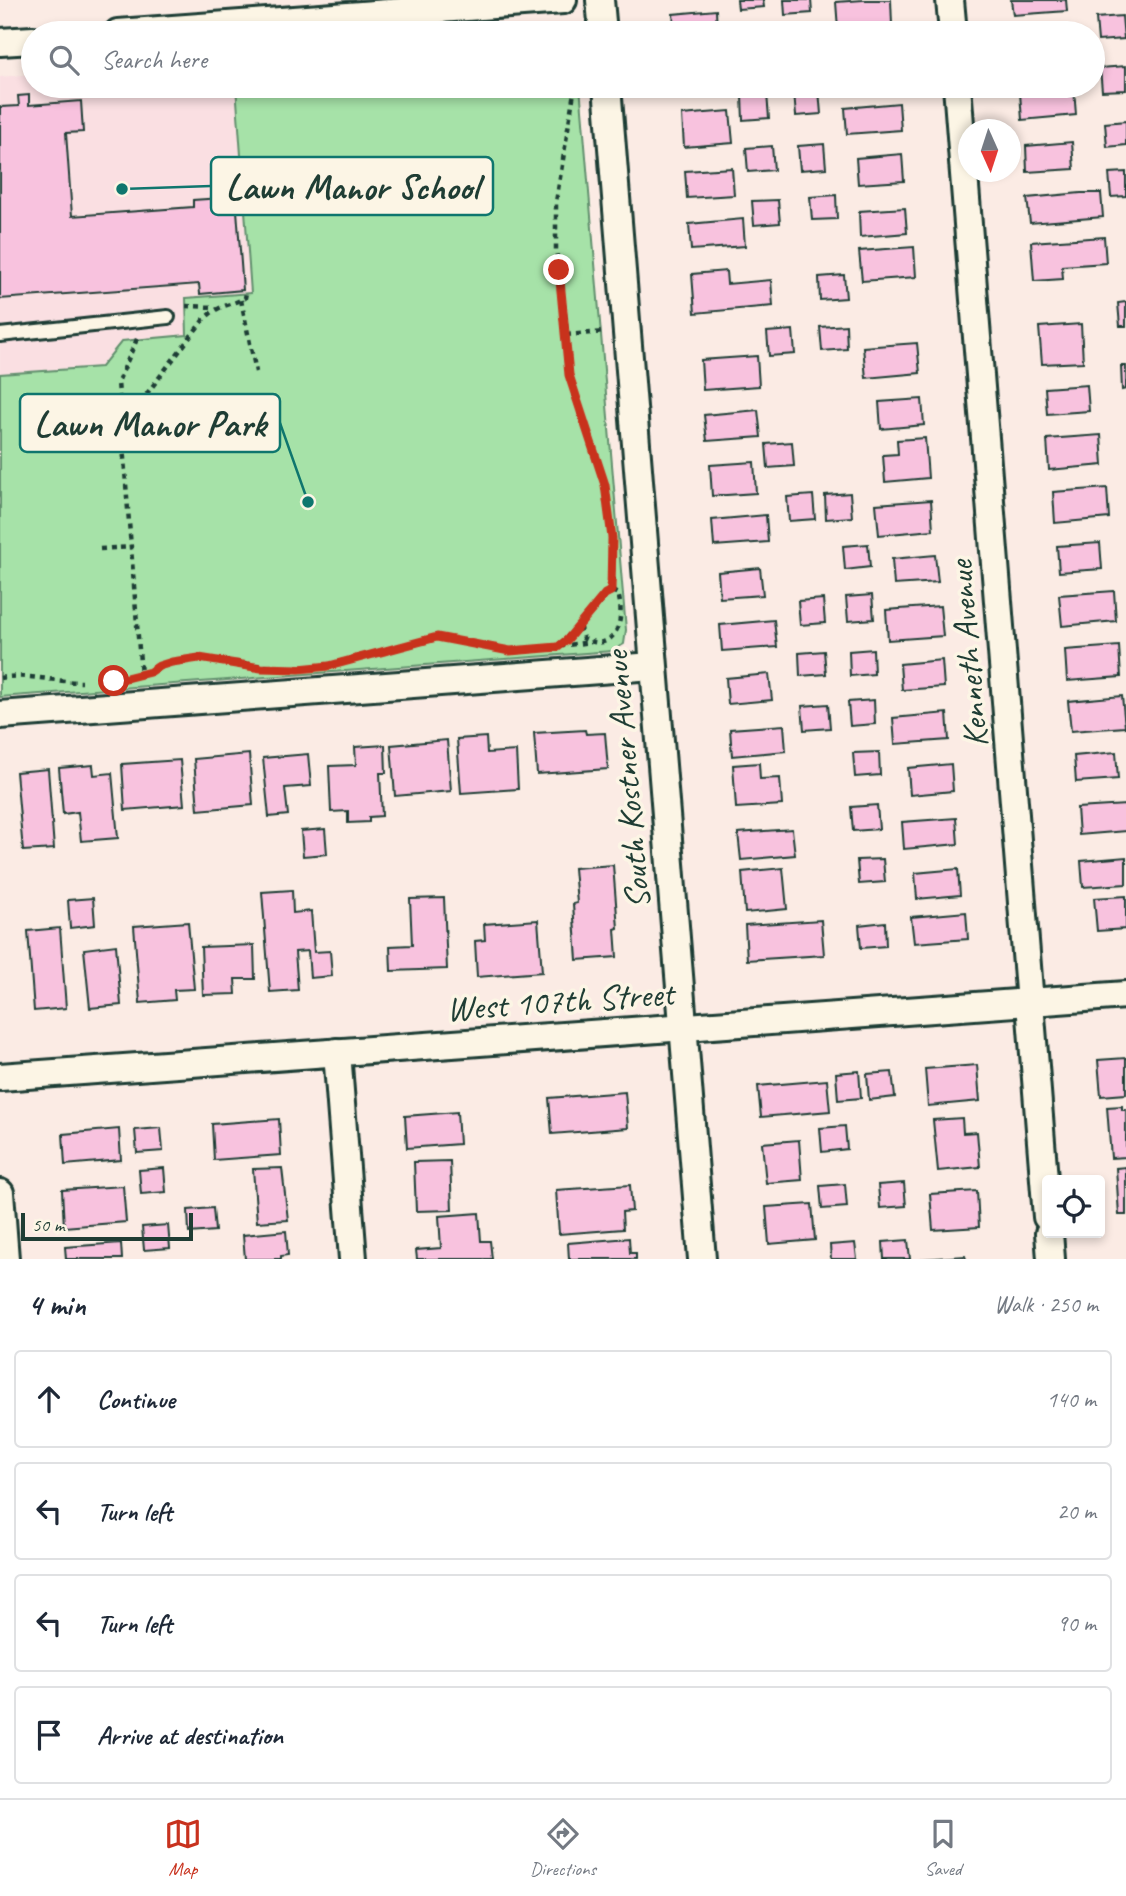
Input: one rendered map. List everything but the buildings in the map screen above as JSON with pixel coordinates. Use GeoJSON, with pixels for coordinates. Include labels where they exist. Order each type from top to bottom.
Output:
{"type":"FeatureCollection","features":[{"type":"Feature","properties":{"kind":"street"},"geometry":{"type":"LineString","coordinates":[[280,21],[563,0]]}},
{"type":"Feature","properties":{"kind":"street"},"geometry":{"type":"LineString","coordinates":[[600,0],[602,21]]}},
{"type":"Feature","properties":{"kind":"street"},"geometry":{"type":"LineString","coordinates":[[950,0],[952,21]]}},
{"type":"Feature","properties":{"kind":"street"},"geometry":{"type":"LineString","coordinates":[[0,42],[21,41]]}},
{"type":"Feature","properties":{"kind":"street","name":"South Kostner Avenue"},"geometry":{"type":"LineString","coordinates":[[608,98],[702,1259]]}},
{"type":"Feature","properties":{"kind":"street","name":"Kenneth Avenue"},"geometry":{"type":"LineString","coordinates":[[958,98],[1044,1175]]}},
{"type":"Feature","properties":{"kind":"street"},"geometry":{"type":"LineString","coordinates":[[0,715],[653,666]]}},
{"type":"Feature","properties":{"kind":"street","name":"West 107th Street"},"geometry":{"type":"LineString","coordinates":[[0,1077],[1126,995]]}},
{"type":"Feature","properties":{"kind":"street"},"geometry":{"type":"LineString","coordinates":[[337,1052],[353,1259]]}},
{"type":"Feature","properties":{"kind":"street"},"geometry":{"type":"LineString","coordinates":[[0,1193],[5,1259]]}},
{"type":"Feature","properties":{"kind":"street"},"geometry":{"type":"LineString","coordinates":[[1049,1238],[1051,1259]]}},
{"type":"Feature","properties":{"kind":"lane"},"geometry":{"type":"LineString","coordinates":[[0,335],[168,317]]}},
{"type":"Feature","properties":{"kind":"path"},"geometry":{"type":"LineString","coordinates":[[573,98],[556,202],[556,250],[569,375],[605,485],[612,538],[611,591]]}},
{"type":"Feature","properties":{"kind":"path"},"geometry":{"type":"LineString","coordinates":[[186,306],[217,307],[241,300],[246,293]]}},
{"type":"Feature","properties":{"kind":"path"},"geometry":{"type":"LineString","coordinates":[[241,300],[256,372]]}},
{"type":"Feature","properties":{"kind":"path"},"geometry":{"type":"LineString","coordinates":[[121,427],[204,319],[217,307]]}},
{"type":"Feature","properties":{"kind":"path"},"geometry":{"type":"LineString","coordinates":[[566,335],[609,331]]}},
{"type":"Feature","properties":{"kind":"path"},"geometry":{"type":"LineString","coordinates":[[136,339],[118,382],[141,675]]}},
{"type":"Feature","properties":{"kind":"path"},"geometry":{"type":"LineString","coordinates":[[89,401],[119,399]]}},
{"type":"Feature","properties":{"kind":"path"},"geometry":{"type":"LineString","coordinates":[[121,427],[160,422],[179,412]]}},
{"type":"Feature","properties":{"kind":"path"},"geometry":{"type":"LineString","coordinates":[[100,549],[131,547]]}},
{"type":"Feature","properties":{"kind":"path"},"geometry":{"type":"LineString","coordinates":[[549,648],[558,647],[591,642],[602,642],[615,634],[622,620],[622,606],[618,594],[611,591],[605,594],[558,647]]}},
{"type":"Feature","properties":{"kind":"path"},"geometry":{"type":"LineString","coordinates":[[579,626],[583,638],[591,642]]}},
{"type":"Feature","properties":{"kind":"path"},"geometry":{"type":"LineString","coordinates":[[329,666],[437,637],[510,651],[523,650]]}},
{"type":"Feature","properties":{"kind":"path"},"geometry":{"type":"LineString","coordinates":[[114,681],[141,675],[172,662],[199,658],[261,668],[286,669]]}},
{"type":"Feature","properties":{"kind":"path"},"geometry":{"type":"LineString","coordinates":[[0,678],[25,675],[47,680],[90,682]]}},
{"type":"Feature","properties":{"kind":"shaded area"},"geometry":{"type":"Polygon","coordinates":[[[21,75],[21,98],[237,98],[252,293],[187,335],[122,341],[101,367],[0,374],[0,77],[21,75]]]}},
{"type":"Feature","properties":{"kind":"green space"},"geometry":{"type":"Polygon","coordinates":[[[237,98],[581,98],[626,630],[624,644],[612,651],[0,697],[0,374],[101,367],[122,341],[187,335],[186,298],[251,293],[237,98]]]}},
{"type":"Feature","properties":{"kind":"place","name":"Lawn Manor School"},"geometry":{"type":"Point","coordinates":[122,189]}},
{"type":"Feature","properties":{"kind":"place","name":"Lawn Manor Park"},"geometry":{"type":"Point","coordinates":[308,502]}},
{"type":"Feature","properties":{"kind":"route"},"geometry":{"type":"LineString","coordinates":[[114,681],[141,675],[172,662],[199,658],[261,668],[299,669],[329,666],[437,637],[510,651],[558,647],[567,640],[605,594],[611,591],[613,580],[612,538],[605,485],[569,375],[559,270]]}}]}
